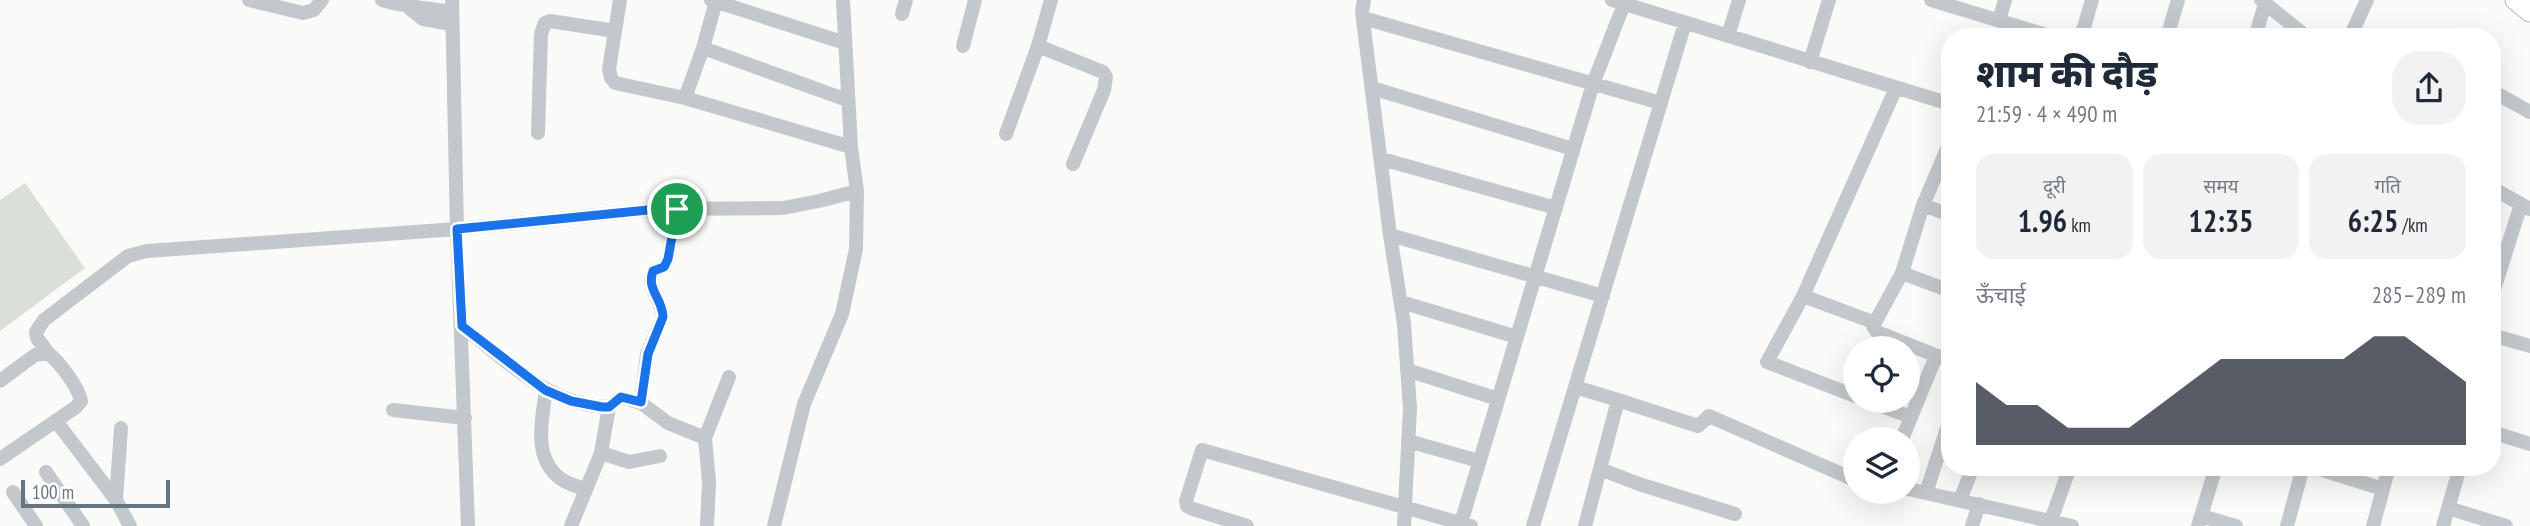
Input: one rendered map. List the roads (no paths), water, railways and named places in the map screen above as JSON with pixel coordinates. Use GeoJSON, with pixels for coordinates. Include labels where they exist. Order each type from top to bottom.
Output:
{"type":"FeatureCollection","features":[{"type":"Feature","properties":{"kind":"main road"},"geometry":{"type":"LineString","coordinates":[[2515,0],[2530,12]]}},
{"type":"Feature","properties":{"kind":"street"},"geometry":{"type":"LineString","coordinates":[[249,0],[303,13],[313,10],[322,0]]}},
{"type":"Feature","properties":{"kind":"street"},"geometry":{"type":"LineString","coordinates":[[382,0],[414,5],[423,19],[452,12],[468,526]]}},
{"type":"Feature","properties":{"kind":"street"},"geometry":{"type":"LineString","coordinates":[[620,0],[610,69],[615,83],[685,98],[850,147]]}},
{"type":"Feature","properties":{"kind":"street"},"geometry":{"type":"LineString","coordinates":[[774,526],[804,404],[842,314],[856,249],[857,191],[850,147],[844,0]]}},
{"type":"Feature","properties":{"kind":"street"},"geometry":{"type":"LineString","coordinates":[[963,46],[975,0]]}},
{"type":"Feature","properties":{"kind":"street"},"geometry":{"type":"LineString","coordinates":[[1006,134],[1038,46],[1051,0]]}},
{"type":"Feature","properties":{"kind":"street"},"geometry":{"type":"LineString","coordinates":[[1364,0],[1363,18],[1401,302],[1407,370],[1409,408],[1404,526]]}},
{"type":"Feature","properties":{"kind":"street"},"geometry":{"type":"LineString","coordinates":[[1728,36],[1740,0]]}},
{"type":"Feature","properties":{"kind":"street"},"geometry":{"type":"LineString","coordinates":[[1810,62],[1829,0]]}},
{"type":"Feature","properties":{"kind":"street"},"geometry":{"type":"LineString","coordinates":[[1931,0],[2024,28]]}},
{"type":"Feature","properties":{"kind":"street"},"geometry":{"type":"LineString","coordinates":[[1999,20],[2005,0]]}},
{"type":"Feature","properties":{"kind":"street"},"geometry":{"type":"LineString","coordinates":[[2084,28],[2092,0]]}},
{"type":"Feature","properties":{"kind":"street"},"geometry":{"type":"LineString","coordinates":[[2170,28],[2178,0]]}},
{"type":"Feature","properties":{"kind":"street"},"geometry":{"type":"LineString","coordinates":[[2354,28],[2367,0]]}},
{"type":"Feature","properties":{"kind":"street"},"geometry":{"type":"LineString","coordinates":[[685,98],[703,48],[713,1],[845,43]]}},
{"type":"Feature","properties":{"kind":"street"},"geometry":{"type":"LineString","coordinates":[[1247,526],[1187,506],[1186,501],[1202,450],[1466,525],[1479,461],[1618,2],[1941,101]]}},
{"type":"Feature","properties":{"kind":"street"},"geometry":{"type":"LineString","coordinates":[[2257,28],[2263,2],[2296,28]]}},
{"type":"Feature","properties":{"kind":"street"},"geometry":{"type":"LineString","coordinates":[[1363,18],[1661,103]]}},
{"type":"Feature","properties":{"kind":"street"},"geometry":{"type":"LineString","coordinates":[[538,133],[541,34],[545,23],[550,21],[615,31]]}},
{"type":"Feature","properties":{"kind":"street"},"geometry":{"type":"LineString","coordinates":[[1533,526],[1685,23]]}},
{"type":"Feature","properties":{"kind":"street"},"geometry":{"type":"LineString","coordinates":[[1038,46],[1102,72],[1106,77],[1104,90],[1073,164]]}},
{"type":"Feature","properties":{"kind":"street"},"geometry":{"type":"LineString","coordinates":[[703,48],[847,100]]}},
{"type":"Feature","properties":{"kind":"street"},"geometry":{"type":"LineString","coordinates":[[1372,88],[1573,149]]}},
{"type":"Feature","properties":{"kind":"street"},"geometry":{"type":"LineString","coordinates":[[1843,391],[1767,362],[1803,296],[1896,88]]}},
{"type":"Feature","properties":{"kind":"street"},"geometry":{"type":"LineString","coordinates":[[2501,96],[2530,112]]}},
{"type":"Feature","properties":{"kind":"street"},"geometry":{"type":"LineString","coordinates":[[1382,159],[1556,208]]}},
{"type":"Feature","properties":{"kind":"street"},"geometry":{"type":"LineString","coordinates":[[1941,163],[1923,205],[1902,273],[1873,322],[1873,330],[1941,357]]}},
{"type":"Feature","properties":{"kind":"street"},"geometry":{"type":"LineString","coordinates":[[0,459],[81,401],[80,395],[59,364],[37,338],[36,332],[44,320],[128,256],[147,251],[457,229],[677,209],[783,208],[857,191]]}},
{"type":"Feature","properties":{"kind":"street"},"geometry":{"type":"LineString","coordinates":[[2501,193],[2526,206],[2501,247]]}},
{"type":"Feature","properties":{"kind":"street"},"geometry":{"type":"LineString","coordinates":[[1923,205],[1941,212]]}},
{"type":"Feature","properties":{"kind":"street"},"geometry":{"type":"LineString","coordinates":[[641,402],[648,354],[663,317],[650,280],[653,271],[664,267],[668,259],[677,209]]}},
{"type":"Feature","properties":{"kind":"street"},"geometry":{"type":"LineString","coordinates":[[1390,235],[1603,296]]}},
{"type":"Feature","properties":{"kind":"street"},"geometry":{"type":"LineString","coordinates":[[1902,273],[1941,288]]}},
{"type":"Feature","properties":{"kind":"street"},"geometry":{"type":"LineString","coordinates":[[1803,296],[1873,322]]}},
{"type":"Feature","properties":{"kind":"street"},"geometry":{"type":"LineString","coordinates":[[1401,302],[1517,337]]}},
{"type":"Feature","properties":{"kind":"street"},"geometry":{"type":"LineString","coordinates":[[462,326],[545,390],[571,401],[609,407]]}},
{"type":"Feature","properties":{"kind":"street"},"geometry":{"type":"LineString","coordinates":[[2501,338],[2530,346]]}},
{"type":"Feature","properties":{"kind":"street"},"geometry":{"type":"LineString","coordinates":[[0,381],[35,355],[48,353]]}},
{"type":"Feature","properties":{"kind":"street"},"geometry":{"type":"LineString","coordinates":[[1907,427],[1941,362]]}},
{"type":"Feature","properties":{"kind":"street"},"geometry":{"type":"LineString","coordinates":[[1407,370],[1498,399]]}},
{"type":"Feature","properties":{"kind":"street"},"geometry":{"type":"LineString","coordinates":[[707,526],[709,482],[705,438],[729,377]]}},
{"type":"Feature","properties":{"kind":"street"},"geometry":{"type":"LineString","coordinates":[[1575,387],[1698,426],[1709,416],[1843,475]]}},
{"type":"Feature","properties":{"kind":"street"},"geometry":{"type":"LineString","coordinates":[[545,390],[541,436],[544,456],[554,473],[562,480],[586,490]]}},
{"type":"Feature","properties":{"kind":"street"},"geometry":{"type":"LineString","coordinates":[[571,526],[601,453],[609,407],[621,397],[641,402],[668,423],[705,438]]}},
{"type":"Feature","properties":{"kind":"street"},"geometry":{"type":"LineString","coordinates":[[1585,526],[1618,400]]}},
{"type":"Feature","properties":{"kind":"street"},"geometry":{"type":"LineString","coordinates":[[393,410],[465,418]]}},
{"type":"Feature","properties":{"kind":"street"},"geometry":{"type":"LineString","coordinates":[[1900,413],[1911,417]]}},
{"type":"Feature","properties":{"kind":"street"},"geometry":{"type":"LineString","coordinates":[[56,421],[116,500],[130,526]]}},
{"type":"Feature","properties":{"kind":"street"},"geometry":{"type":"LineString","coordinates":[[116,500],[121,428]]}},
{"type":"Feature","properties":{"kind":"street"},"geometry":{"type":"LineString","coordinates":[[2501,435],[2530,444]]}},
{"type":"Feature","properties":{"kind":"street"},"geometry":{"type":"LineString","coordinates":[[1408,440],[1479,461]]}},
{"type":"Feature","properties":{"kind":"street"},"geometry":{"type":"LineString","coordinates":[[1926,493],[1941,447]]}},
{"type":"Feature","properties":{"kind":"street"},"geometry":{"type":"LineString","coordinates":[[601,453],[638,462],[660,456]]}},
{"type":"Feature","properties":{"kind":"street"},"geometry":{"type":"LineString","coordinates":[[1600,469],[1650,488],[1735,514]]}},
{"type":"Feature","properties":{"kind":"street"},"geometry":{"type":"LineString","coordinates":[[46,472],[82,526]]}},
{"type":"Feature","properties":{"kind":"street"},"geometry":{"type":"LineString","coordinates":[[1960,500],[1969,476]]}},
{"type":"Feature","properties":{"kind":"street"},"geometry":{"type":"LineString","coordinates":[[2050,523],[2067,476]]}},
{"type":"Feature","properties":{"kind":"street"},"geometry":{"type":"LineString","coordinates":[[2213,476],[2200,521],[2236,526]]}},
{"type":"Feature","properties":{"kind":"street"},"geometry":{"type":"LineString","coordinates":[[2287,526],[2301,476]]}},
{"type":"Feature","properties":{"kind":"street"},"geometry":{"type":"LineString","coordinates":[[2342,476],[2383,489]]}},
{"type":"Feature","properties":{"kind":"street"},"geometry":{"type":"LineString","coordinates":[[2373,526],[2387,476]]}},
{"type":"Feature","properties":{"kind":"street"},"geometry":{"type":"LineString","coordinates":[[2443,526],[2457,476]]}},
{"type":"Feature","properties":{"kind":"street"},"geometry":{"type":"LineString","coordinates":[[13,492],[36,526]]}},
{"type":"Feature","properties":{"kind":"street"},"geometry":{"type":"LineString","coordinates":[[1920,492],[2072,526]]}},
{"type":"Feature","properties":{"kind":"street"},"geometry":{"type":"LineString","coordinates":[[1972,526],[1979,504]]}},
{"type":"Feature","properties":{"kind":"street"},"geometry":{"type":"LineString","coordinates":[[2448,508],[2506,526]]}}]}
